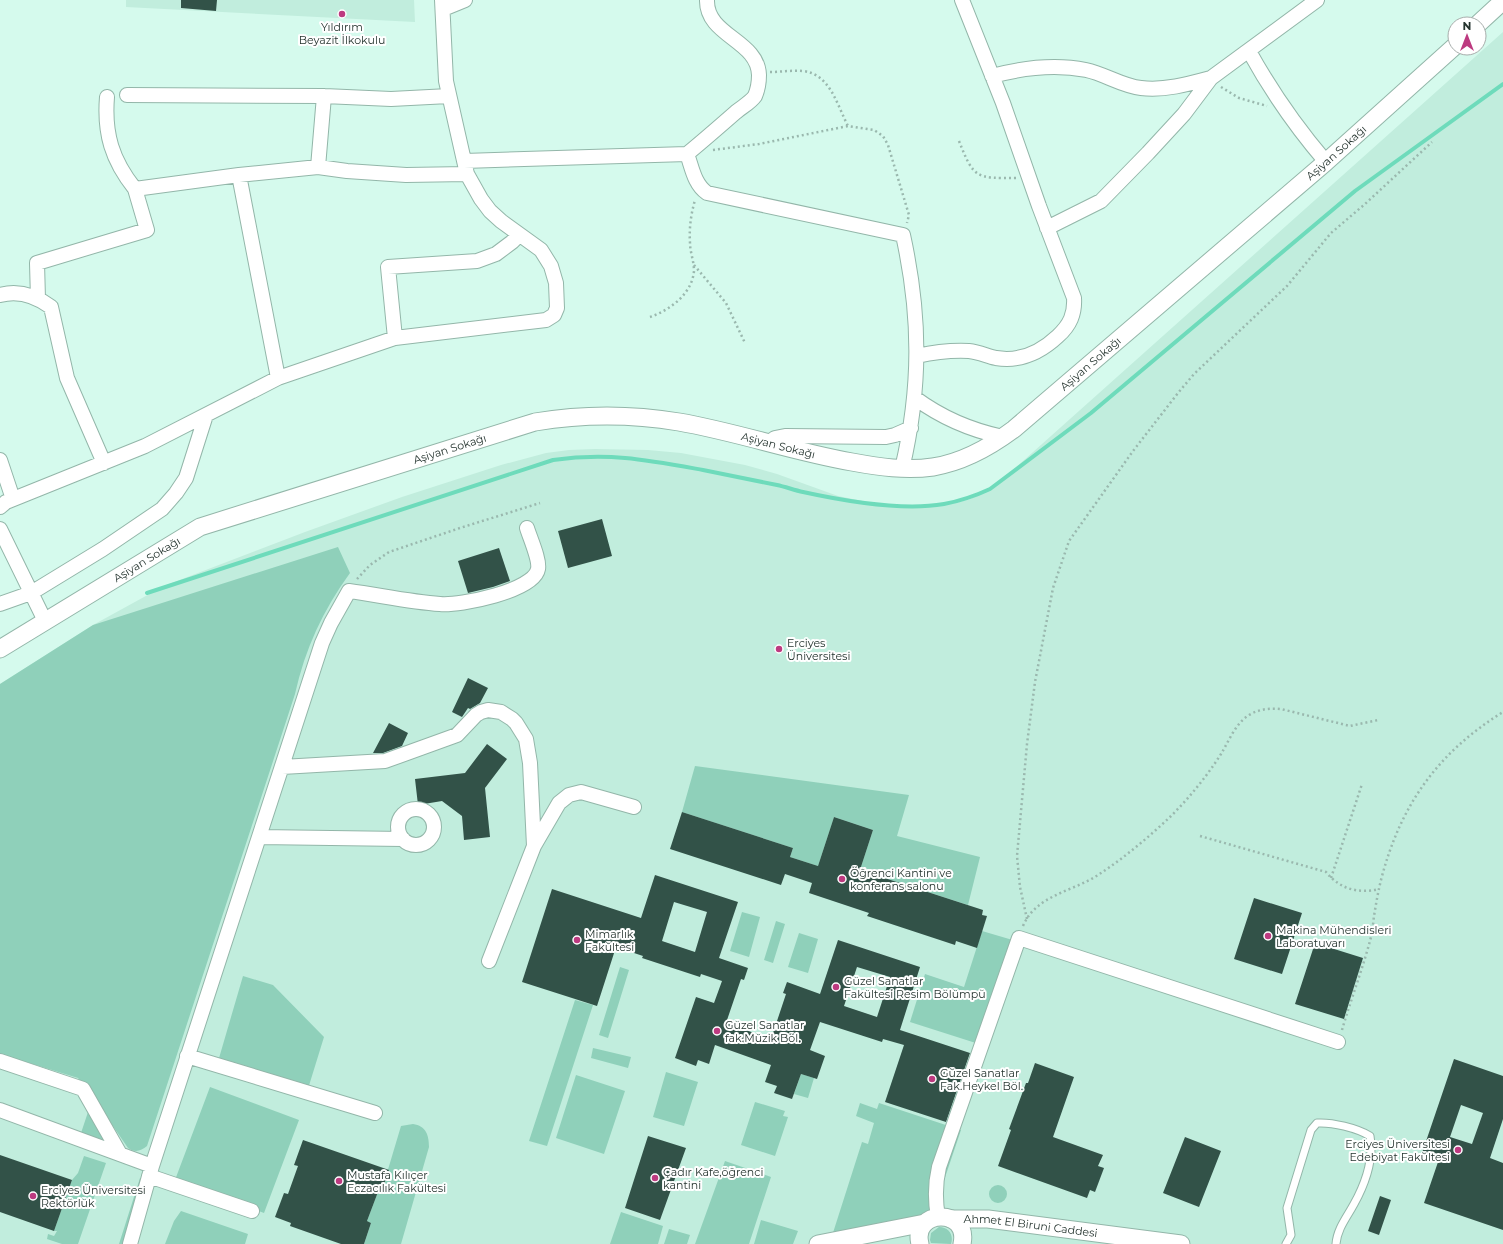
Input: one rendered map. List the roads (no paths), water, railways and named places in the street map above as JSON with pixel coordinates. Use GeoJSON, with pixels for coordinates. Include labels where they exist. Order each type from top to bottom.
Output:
{"type":"FeatureCollection","features":[{"type":"Feature","properties":{"kind":"street"},"geometry":{"type":"LineString","coordinates":[[0,507],[13,499],[145,446],[278,378],[395,338],[546,320],[556,312],[558,295],[555,274],[552,266],[541,250],[501,222],[490,210],[478,193],[466,168],[446,81],[442,5],[465,0]]}},
{"type":"Feature","properties":{"kind":"street"},"geometry":{"type":"LineString","coordinates":[[135,189],[239,175],[318,167],[347,171],[406,175],[466,168],[687,154],[754,97],[759,81],[757,64],[748,51],[715,23],[708,10],[707,0]]}},
{"type":"Feature","properties":{"kind":"street"},"geometry":{"type":"LineString","coordinates":[[917,356],[944,351],[958,351],[995,357],[1017,358],[1026,356],[1044,348],[1060,334],[1071,319],[1073,313],[1074,298],[1047,228],[1003,103],[962,0]]}},
{"type":"Feature","properties":{"kind":"street"},"geometry":{"type":"LineString","coordinates":[[1047,228],[1101,201],[1184,114],[1211,78],[1317,0]]}},
{"type":"Feature","properties":{"kind":"street"},"geometry":{"type":"LineString","coordinates":[[1486,16],[1499,2]]}},
{"type":"Feature","properties":{"kind":"street"},"geometry":{"type":"LineString","coordinates":[[1249,51],[1283,108],[1326,162]]}},
{"type":"Feature","properties":{"kind":"street","name":"Aşiyan Sokağı"},"geometry":{"type":"LineString","coordinates":[[0,648],[200,527],[535,422],[579,416],[651,418],[680,422],[847,461],[902,469],[934,467],[961,460],[1003,437],[1326,162],[1447,53]]}},
{"type":"Feature","properties":{"kind":"street"},"geometry":{"type":"LineString","coordinates":[[992,76],[1025,69],[1057,67],[1072,68],[1087,70],[1132,86],[1151,89],[1161,89],[1211,78]]}},
{"type":"Feature","properties":{"kind":"street"},"geometry":{"type":"LineString","coordinates":[[127,94],[324,96],[391,99],[449,96]]}},
{"type":"Feature","properties":{"kind":"street"},"geometry":{"type":"LineString","coordinates":[[318,167],[324,96]]}},
{"type":"Feature","properties":{"kind":"street"},"geometry":{"type":"LineString","coordinates":[[38,299],[37,263],[147,230],[135,189],[120,168],[110,142],[107,127],[107,97]]}},
{"type":"Feature","properties":{"kind":"street"},"geometry":{"type":"LineString","coordinates":[[687,154],[699,186],[707,193],[903,235],[910,265],[914,295],[917,356],[915,398],[911,428],[902,469]]}},
{"type":"Feature","properties":{"kind":"street"},"geometry":{"type":"LineString","coordinates":[[239,175],[278,378]]}},
{"type":"Feature","properties":{"kind":"street"},"geometry":{"type":"LineString","coordinates":[[395,338],[388,267],[477,261],[496,254],[508,246],[519,235]]}},
{"type":"Feature","properties":{"kind":"street"},"geometry":{"type":"LineString","coordinates":[[0,294],[22,294],[38,299],[51,307],[67,378],[104,463]]}},
{"type":"Feature","properties":{"kind":"street"},"geometry":{"type":"LineString","coordinates":[[915,398],[931,410],[947,419],[983,433],[1003,437]]}},
{"type":"Feature","properties":{"kind":"street"},"geometry":{"type":"LineString","coordinates":[[0,604],[32,593],[103,549],[162,509],[186,478],[206,415]]}},
{"type":"Feature","properties":{"kind":"street"},"geometry":{"type":"LineString","coordinates":[[768,443],[775,438],[786,436],[886,437],[896,435],[911,428]]}},
{"type":"Feature","properties":{"kind":"street"},"geometry":{"type":"LineString","coordinates":[[0,460],[13,499]]}},
{"type":"Feature","properties":{"kind":"street"},"geometry":{"type":"LineString","coordinates":[[130,1244],[187,1056],[322,643],[331,623],[349,591],[442,604],[500,595],[523,585],[536,575],[538,571],[538,564],[527,528]]}},
{"type":"Feature","properties":{"kind":"street"},"geometry":{"type":"LineString","coordinates":[[0,529],[45,621]]}},
{"type":"Feature","properties":{"kind":"street"},"geometry":{"type":"LineString","coordinates":[[282,767],[385,761],[457,735],[476,715],[482,712],[488,710],[501,712],[516,723],[526,739],[530,763],[534,846]]}},
{"type":"Feature","properties":{"kind":"street"},"geometry":{"type":"LineString","coordinates":[[489,961],[534,846],[559,802],[569,795],[581,792],[634,808]]}},
{"type":"Feature","properties":{"kind":"street"},"geometry":{"type":"LineString","coordinates":[[259,837],[403,839]]}},
{"type":"Feature","properties":{"kind":"street"},"geometry":{"type":"LineString","coordinates":[[938,1219],[936,1187],[939,1167],[1019,938],[1338,1042]]}},
{"type":"Feature","properties":{"kind":"street"},"geometry":{"type":"LineString","coordinates":[[187,1056],[375,1113]]}},
{"type":"Feature","properties":{"kind":"street"},"geometry":{"type":"LineString","coordinates":[[0,1061],[83,1089],[120,1154]]}},
{"type":"Feature","properties":{"kind":"street"},"geometry":{"type":"LineString","coordinates":[[0,1110],[120,1154],[151,1171],[252,1211]]}},
{"type":"Feature","properties":{"kind":"street"},"geometry":{"type":"LineString","coordinates":[[920,1244],[919,1235],[921,1228],[938,1219],[957,1223],[961,1228],[963,1235],[962,1244]]}},
{"type":"Feature","properties":{"kind":"street","name":"Ahmet El Biruni Caddesi"},"geometry":{"type":"LineString","coordinates":[[818,1244],[938,1219],[988,1219],[1182,1244]]}},
{"type":"Feature","properties":{"kind":"lane"},"geometry":{"type":"LineString","coordinates":[[1286,1244],[1291,1235],[1287,1208],[1311,1130],[1317,1123],[1328,1122],[1364,1132],[1370,1136],[1372,1144],[1371,1155],[1364,1183],[1340,1228],[1336,1244]]}},
{"type":"Feature","properties":{"kind":"waterway"},"geometry":{"type":"LineString","coordinates":[[147,593],[553,460],[592,457],[646,460],[777,485],[837,499],[892,506],[928,506],[944,504],[973,496],[990,489],[1091,413],[1355,191],[1503,84]]}},
{"type":"Feature","properties":{"kind":"place","name":"Yıldırım Beyazit İlkokulu"},"geometry":{"type":"Point","coordinates":[342,14]}},
{"type":"Feature","properties":{"kind":"place","name":"Erciyes Üniversitesi"},"geometry":{"type":"Point","coordinates":[779,649]}},
{"type":"Feature","properties":{"kind":"place","name":"Öğrenci Kantini ve konferans salonu"},"geometry":{"type":"Point","coordinates":[842,879]}},
{"type":"Feature","properties":{"kind":"place","name":"Makina Mühendisleri Laboratuvarı"},"geometry":{"type":"Point","coordinates":[1268,936]}},
{"type":"Feature","properties":{"kind":"place","name":"Mimarlık Fakültesi"},"geometry":{"type":"Point","coordinates":[577,940]}},
{"type":"Feature","properties":{"kind":"place","name":"Güzel Sanatlar Fakültesi Resim Bölümpü"},"geometry":{"type":"Point","coordinates":[836,987]}},
{"type":"Feature","properties":{"kind":"place","name":"Güzel Sanatlar fak.Müzik Böl."},"geometry":{"type":"Point","coordinates":[717,1031]}},
{"type":"Feature","properties":{"kind":"place","name":"Güzel Sanatlar Fak.Heykel Böl."},"geometry":{"type":"Point","coordinates":[932,1079]}},
{"type":"Feature","properties":{"kind":"place","name":"Erciyes Üniversitesi Edebiyat Fakültesi"},"geometry":{"type":"Point","coordinates":[1458,1150]}},
{"type":"Feature","properties":{"kind":"place","name":"Çadır Kafe,öğrenci kantini"},"geometry":{"type":"Point","coordinates":[655,1178]}},
{"type":"Feature","properties":{"kind":"place","name":"Mustafa Kılıçer Eczacılık Fakültesi"},"geometry":{"type":"Point","coordinates":[339,1181]}},
{"type":"Feature","properties":{"kind":"place","name":"Erciyes Üniversitesi Rektörlük"},"geometry":{"type":"Point","coordinates":[33,1196]}}]}
